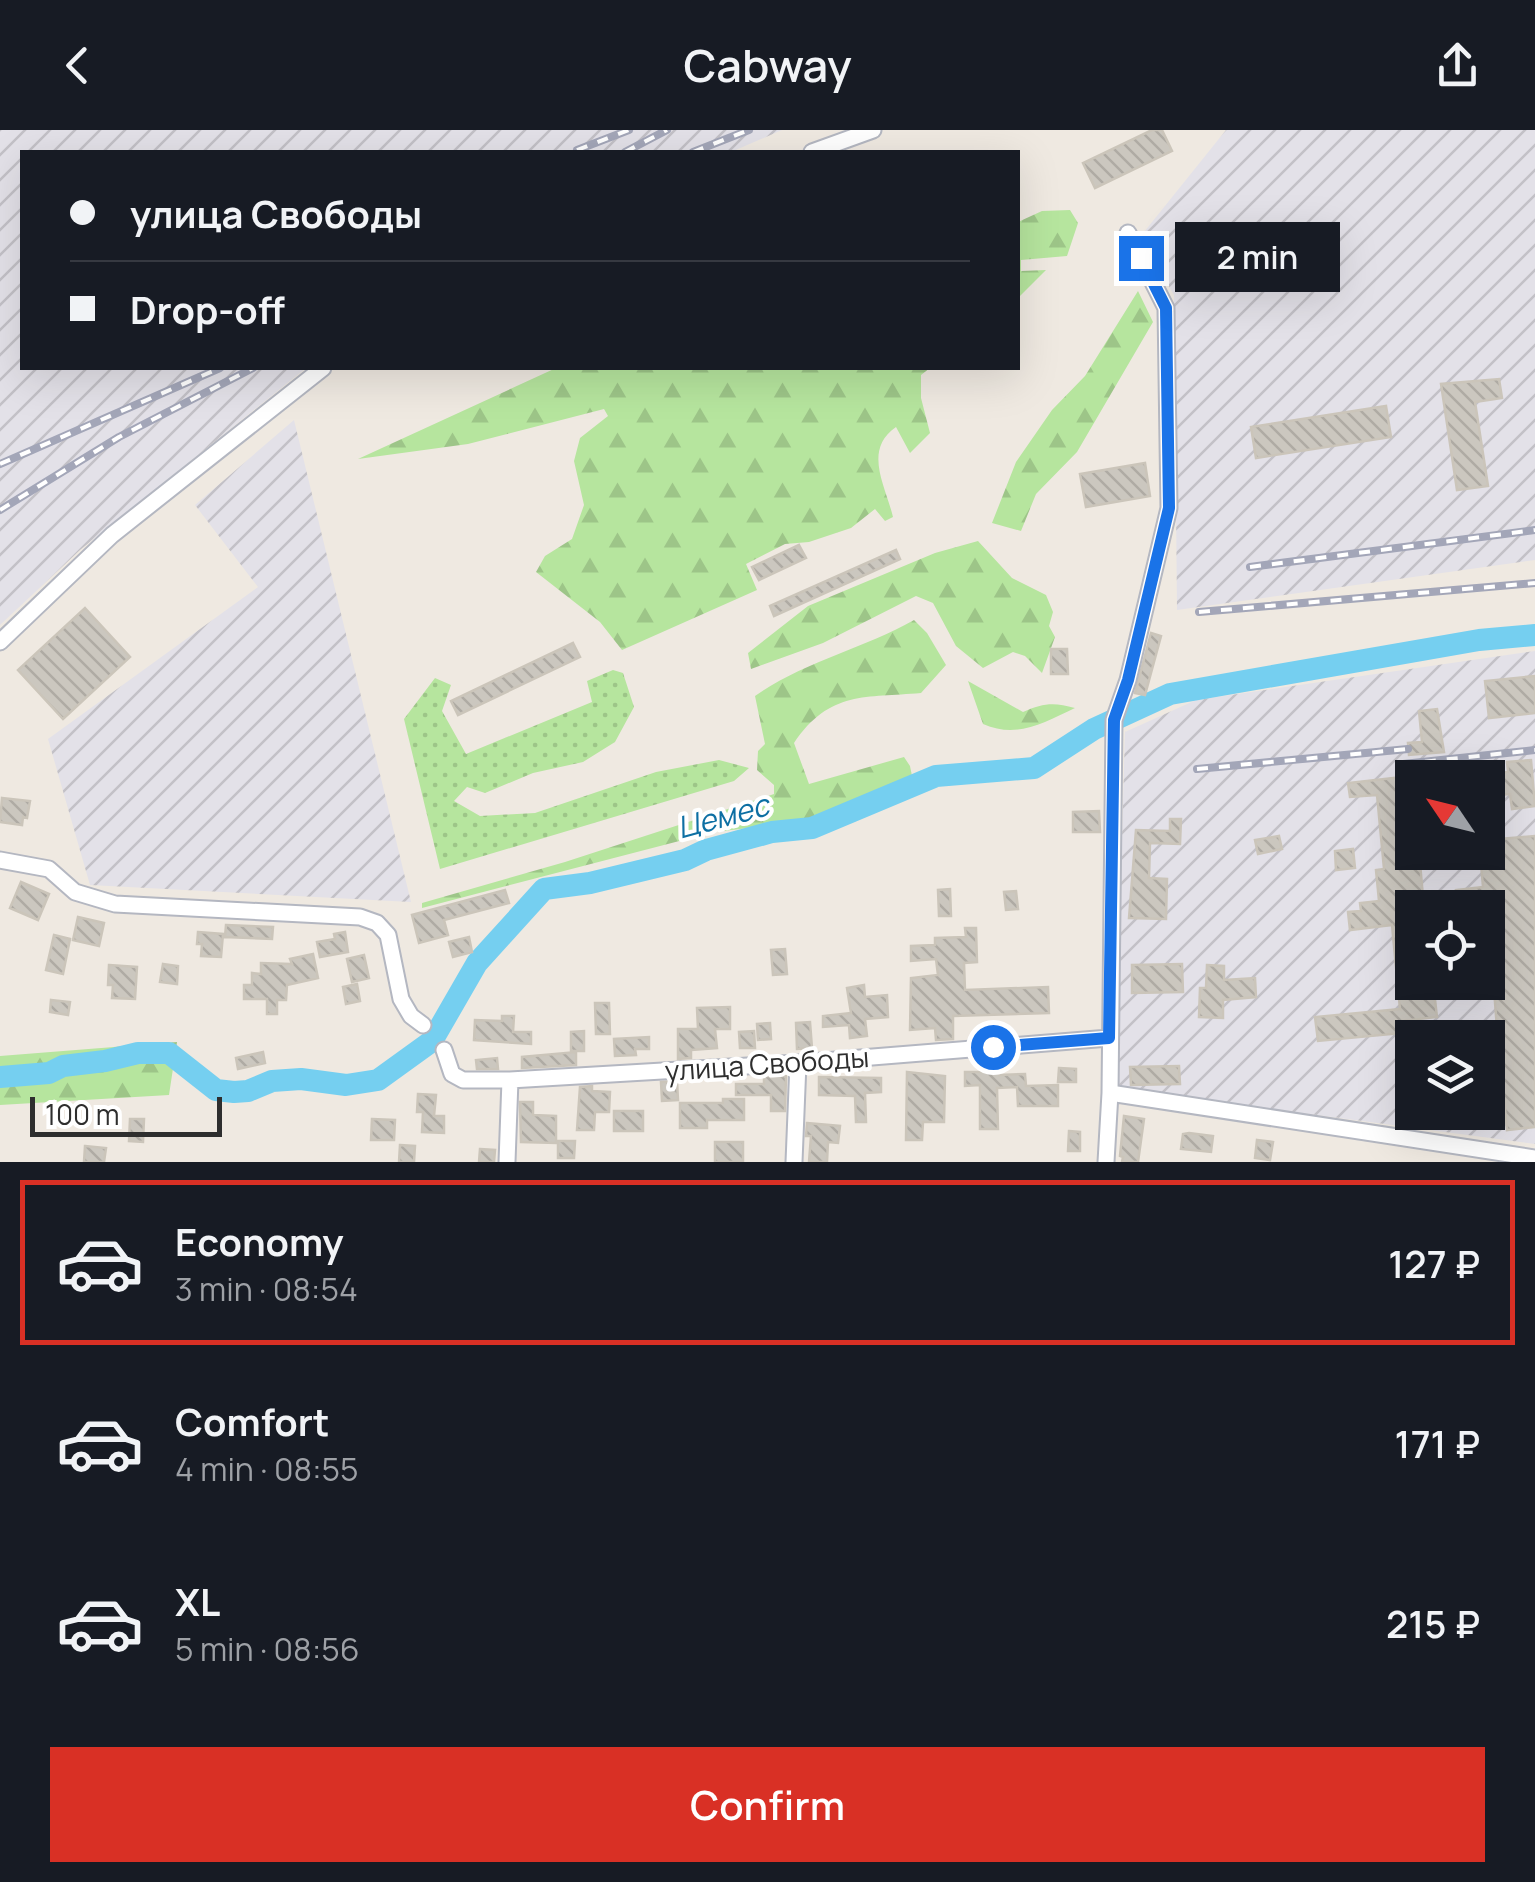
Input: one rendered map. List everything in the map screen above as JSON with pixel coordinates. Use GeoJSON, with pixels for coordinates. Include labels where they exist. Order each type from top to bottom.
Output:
{"type":"FeatureCollection","features":[{"type":"Feature","properties":{"kind":"street"},"geometry":{"type":"LineString","coordinates":[[818,150],[873,130]]}},
{"type":"Feature","properties":{"kind":"street"},"geometry":{"type":"LineString","coordinates":[[1106,1162],[1114,720],[1128,680],[1169,508],[1166,308],[1128,233]]}},
{"type":"Feature","properties":{"kind":"street"},"geometry":{"type":"LineString","coordinates":[[0,642],[112,535],[320,370]]}},
{"type":"Feature","properties":{"kind":"street"},"geometry":{"type":"LineString","coordinates":[[0,860],[49,869],[75,892],[115,904],[360,918],[376,924],[388,935],[400,999],[410,1016],[423,1025]]}},
{"type":"Feature","properties":{"kind":"street","name":"улица Свободы"},"geometry":{"type":"LineString","coordinates":[[444,1050],[452,1074],[463,1080],[510,1080],[798,1063],[1109,1038]]}},
{"type":"Feature","properties":{"kind":"street"},"geometry":{"type":"LineString","coordinates":[[794,1162],[798,1063]]}},
{"type":"Feature","properties":{"kind":"street"},"geometry":{"type":"LineString","coordinates":[[507,1162],[510,1080]]}},
{"type":"Feature","properties":{"kind":"street"},"geometry":{"type":"LineString","coordinates":[[1110,1093],[1535,1158]]}},
{"type":"Feature","properties":{"kind":"shaded area"},"geometry":{"type":"Polygon","coordinates":[[[0,130],[782,130],[736,150],[20,150],[20,370],[304,370],[80,550],[0,625],[0,130]]]}},
{"type":"Feature","properties":{"kind":"shaded area"},"geometry":{"type":"Polygon","coordinates":[[[1226,130],[1535,130],[1535,560],[1177,610],[1174,295],[1140,237],[1226,130]]]}},
{"type":"Feature","properties":{"kind":"shaded area"},"geometry":{"type":"Polygon","coordinates":[[[294,420],[411,902],[90,885],[48,739],[258,587],[195,505],[294,420]]]}},
{"type":"Feature","properties":{"kind":"shaded area"},"geometry":{"type":"Polygon","coordinates":[[[1535,651],[1535,1144],[1430,1130],[1505,1130],[1505,1020],[1395,1020],[1395,1125],[1115,1088],[1125,732],[1196,700],[1535,651]]]}},
{"type":"Feature","properties":{"kind":"green space"},"geometry":{"type":"Polygon","coordinates":[[[1070,210],[1078,223],[1067,256],[1021,260],[1021,271],[1046,270],[1020,296],[1020,221],[1042,211],[1070,210]]]}},
{"type":"Feature","properties":{"kind":"green space"},"geometry":{"type":"Polygon","coordinates":[[[1138,291],[1153,322],[1077,452],[1036,494],[1021,531],[992,523],[1016,462],[1052,410],[1085,376],[1138,291]]]}},
{"type":"Feature","properties":{"kind":"green space"},"geometry":{"type":"Polygon","coordinates":[[[552,370],[927,370],[921,375],[921,398],[930,433],[910,453],[896,427],[880,446],[879,468],[893,517],[885,521],[875,509],[851,528],[809,542],[785,544],[746,564],[757,590],[622,650],[600,622],[536,572],[545,556],[572,539],[584,505],[574,461],[580,438],[608,416],[604,409],[468,444],[358,459],[552,370]]]}},
{"type":"Feature","properties":{"kind":"green space"},"geometry":{"type":"Polygon","coordinates":[[[978,541],[1012,578],[1046,595],[1053,612],[1049,626],[1055,637],[1042,673],[1025,656],[1013,652],[983,668],[956,646],[933,603],[916,596],[823,643],[751,669],[748,653],[808,606],[935,553],[978,541]]]}},
{"type":"Feature","properties":{"kind":"green space"},"geometry":{"type":"Polygon","coordinates":[[[914,620],[927,633],[946,665],[921,693],[866,697],[836,705],[821,714],[794,743],[809,784],[904,757],[913,781],[810,821],[714,832],[422,908],[422,903],[565,862],[774,794],[774,785],[757,770],[758,751],[765,744],[755,696],[793,674],[914,620]]]}},
{"type":"Feature","properties":{"kind":"green space"},"geometry":{"type":"Polygon","coordinates":[[[613,670],[623,673],[634,707],[615,742],[583,762],[533,773],[485,793],[467,787],[454,801],[480,816],[535,813],[656,772],[719,760],[749,768],[734,781],[440,869],[404,719],[435,678],[451,685],[442,711],[466,754],[592,702],[587,681],[613,670]]]}},
{"type":"Feature","properties":{"kind":"green space"},"geometry":{"type":"Polygon","coordinates":[[[968,681],[1023,712],[1049,704],[1075,708],[1030,727],[995,728],[983,724],[968,681]]]}},
{"type":"Feature","properties":{"kind":"green space"},"geometry":{"type":"Polygon","coordinates":[[[177,1042],[169,1095],[0,1105],[0,1056],[177,1042]]]}},
{"type":"Feature","properties":{"kind":"building"},"geometry":{"type":"Polygon","coordinates":[[[1152,130],[1162,130],[1172,151],[1095,188],[1083,163],[1152,130]]]}},
{"type":"Feature","properties":{"kind":"building"},"geometry":{"type":"Polygon","coordinates":[[[1267,250],[1270,268],[1216,277],[1213,258],[1267,250]]]}},
{"type":"Feature","properties":{"kind":"building"},"geometry":{"type":"Polygon","coordinates":[[[1499,379],[1502,398],[1475,402],[1488,486],[1457,490],[1441,384],[1499,379]]]}},
{"type":"Feature","properties":{"kind":"building"},"geometry":{"type":"Polygon","coordinates":[[[1386,406],[1391,437],[1256,458],[1251,427],[1386,406]]]}},
{"type":"Feature","properties":{"kind":"building"},"geometry":{"type":"Polygon","coordinates":[[[1145,463],[1150,496],[1086,507],[1080,474],[1145,463]]]}},
{"type":"Feature","properties":{"kind":"building"},"geometry":{"type":"Polygon","coordinates":[[[799,545],[806,558],[759,580],[752,567],[799,545]]]}},
{"type":"Feature","properties":{"kind":"building"},"geometry":{"type":"Polygon","coordinates":[[[896,550],[900,559],[774,616],[770,606],[896,550]]]}},
{"type":"Feature","properties":{"kind":"building"},"geometry":{"type":"Polygon","coordinates":[[[85,608],[130,657],[63,719],[18,670],[85,608]]]}},
{"type":"Feature","properties":{"kind":"building"},"geometry":{"type":"Polygon","coordinates":[[[1151,633],[1161,636],[1145,695],[1135,693],[1151,633]]]}},
{"type":"Feature","properties":{"kind":"building"},"geometry":{"type":"Polygon","coordinates":[[[573,643],[580,657],[458,715],[451,701],[573,643]]]}},
{"type":"Feature","properties":{"kind":"building"},"geometry":{"type":"Polygon","coordinates":[[[1051,649],[1067,649],[1068,674],[1051,674],[1051,649]]]}},
{"type":"Feature","properties":{"kind":"building"},"geometry":{"type":"Polygon","coordinates":[[[1535,676],[1535,713],[1489,718],[1485,681],[1535,676]]]}},
{"type":"Feature","properties":{"kind":"building"},"geometry":{"type":"Polygon","coordinates":[[[1437,709],[1444,752],[1409,755],[1408,743],[1422,742],[1419,711],[1437,709]]]}},
{"type":"Feature","properties":{"kind":"building"},"geometry":{"type":"Polygon","coordinates":[[[1531,760],[1535,806],[1512,809],[1510,794],[1505,794],[1507,762],[1531,760]]]}},
{"type":"Feature","properties":{"kind":"building"},"geometry":{"type":"Polygon","coordinates":[[[1395,778],[1395,870],[1421,870],[1422,890],[1395,890],[1395,956],[1392,925],[1350,930],[1348,912],[1361,911],[1360,903],[1379,901],[1376,870],[1384,869],[1377,795],[1350,797],[1348,783],[1395,778]]]}},
{"type":"Feature","properties":{"kind":"building"},"geometry":{"type":"Polygon","coordinates":[[[2,798],[30,801],[22,825],[0,822],[2,798]]]}},
{"type":"Feature","properties":{"kind":"building"},"geometry":{"type":"Polygon","coordinates":[[[1099,811],[1100,832],[1073,832],[1073,812],[1099,811]]]}},
{"type":"Feature","properties":{"kind":"building"},"geometry":{"type":"Polygon","coordinates":[[[1170,819],[1181,819],[1180,844],[1150,843],[1149,878],[1167,879],[1166,919],[1129,918],[1136,830],[1170,831],[1170,819]]]}},
{"type":"Feature","properties":{"kind":"building"},"geometry":{"type":"Polygon","coordinates":[[[1279,836],[1282,849],[1258,854],[1255,840],[1279,836]]]}},
{"type":"Feature","properties":{"kind":"building"},"geometry":{"type":"Polygon","coordinates":[[[1535,836],[1535,1127],[1507,1130],[1505,1020],[1496,1020],[1495,1000],[1505,1000],[1505,890],[1456,890],[1483,887],[1482,870],[1505,870],[1505,839],[1535,836]]]}},
{"type":"Feature","properties":{"kind":"building"},"geometry":{"type":"Polygon","coordinates":[[[1353,849],[1355,868],[1336,870],[1335,851],[1353,849]]]}},
{"type":"Feature","properties":{"kind":"building"},"geometry":{"type":"Polygon","coordinates":[[[21,882],[49,894],[38,920],[10,908],[21,882]]]}},
{"type":"Feature","properties":{"kind":"building"},"geometry":{"type":"Polygon","coordinates":[[[950,889],[951,916],[939,916],[938,890],[950,889]]]}},
{"type":"Feature","properties":{"kind":"building"},"geometry":{"type":"Polygon","coordinates":[[[505,890],[509,903],[444,920],[448,935],[419,943],[412,915],[505,890]]]}},
{"type":"Feature","properties":{"kind":"building"},"geometry":{"type":"Polygon","coordinates":[[[1016,891],[1018,909],[1006,910],[1004,892],[1016,891]]]}},
{"type":"Feature","properties":{"kind":"building"},"geometry":{"type":"Polygon","coordinates":[[[78,917],[104,923],[99,946],[73,940],[78,917]]]}},
{"type":"Feature","properties":{"kind":"building"},"geometry":{"type":"Polygon","coordinates":[[[226,925],[273,927],[272,939],[225,937],[226,925]]]}},
{"type":"Feature","properties":{"kind":"building"},"geometry":{"type":"Polygon","coordinates":[[[965,928],[976,928],[977,962],[964,963],[965,990],[1048,987],[1049,1013],[953,1016],[953,1039],[936,1040],[935,1028],[910,1030],[911,978],[938,975],[936,959],[911,961],[911,946],[935,945],[935,938],[966,937],[965,928]]]}},
{"type":"Feature","properties":{"kind":"building"},"geometry":{"type":"Polygon","coordinates":[[[198,932],[223,934],[221,957],[201,956],[198,932]]]}},
{"type":"Feature","properties":{"kind":"building"},"geometry":{"type":"Polygon","coordinates":[[[345,932],[348,952],[320,957],[317,942],[335,939],[334,934],[345,932]]]}},
{"type":"Feature","properties":{"kind":"building"},"geometry":{"type":"Polygon","coordinates":[[[54,935],[70,939],[63,974],[46,970],[54,935]]]}},
{"type":"Feature","properties":{"kind":"building"},"geometry":{"type":"Polygon","coordinates":[[[469,937],[472,952],[453,957],[449,942],[469,937]]]}},
{"type":"Feature","properties":{"kind":"building"},"geometry":{"type":"Polygon","coordinates":[[[785,949],[787,974],[773,975],[771,950],[785,949]]]}},
{"type":"Feature","properties":{"kind":"building"},"geometry":{"type":"Polygon","coordinates":[[[313,954],[318,978],[287,985],[286,1000],[277,1000],[277,1014],[267,1014],[267,999],[244,999],[244,985],[252,985],[252,973],[261,974],[261,963],[292,964],[290,959],[313,954]]]}},
{"type":"Feature","properties":{"kind":"building"},"geometry":{"type":"Polygon","coordinates":[[[364,955],[369,978],[352,982],[347,959],[364,955]]]}},
{"type":"Feature","properties":{"kind":"building"},"geometry":{"type":"Polygon","coordinates":[[[163,964],[178,966],[177,984],[160,982],[163,964]]]}},
{"type":"Feature","properties":{"kind":"building"},"geometry":{"type":"Polygon","coordinates":[[[1182,964],[1183,992],[1132,993],[1132,965],[1182,964]]]}},
{"type":"Feature","properties":{"kind":"building"},"geometry":{"type":"Polygon","coordinates":[[[109,965],[137,967],[135,999],[112,998],[109,965]]]}},
{"type":"Feature","properties":{"kind":"building"},"geometry":{"type":"Polygon","coordinates":[[[1207,965],[1224,966],[1224,980],[1255,978],[1256,997],[1223,1000],[1223,1018],[1199,1017],[1200,988],[1206,988],[1207,965]]]}},
{"type":"Feature","properties":{"kind":"building"},"geometry":{"type":"Polygon","coordinates":[[[357,984],[360,1001],[346,1004],[343,987],[357,984]]]}},
{"type":"Feature","properties":{"kind":"building"},"geometry":{"type":"Polygon","coordinates":[[[864,985],[865,997],[887,995],[888,1017],[865,1019],[867,1036],[850,1038],[849,1025],[823,1027],[823,1016],[851,1013],[847,988],[864,985]]]}},
{"type":"Feature","properties":{"kind":"building"},"geometry":{"type":"Polygon","coordinates":[[[51,1000],[70,1002],[68,1015],[50,1012],[51,1000]]]}},
{"type":"Feature","properties":{"kind":"building"},"geometry":{"type":"Polygon","coordinates":[[[1399,1000],[1435,1000],[1437,1017],[1395,1020],[1395,1034],[1318,1041],[1315,1017],[1400,1009],[1399,1000]]]}},
{"type":"Feature","properties":{"kind":"building"},"geometry":{"type":"Polygon","coordinates":[[[595,1003],[609,1003],[610,1034],[596,1034],[595,1003]]]}},
{"type":"Feature","properties":{"kind":"building"},"geometry":{"type":"Polygon","coordinates":[[[730,1007],[730,1029],[715,1029],[717,1048],[691,1050],[691,1058],[678,1059],[678,1029],[698,1029],[697,1008],[730,1007]]]}},
{"type":"Feature","properties":{"kind":"building"},"geometry":{"type":"Polygon","coordinates":[[[502,1016],[514,1016],[513,1032],[531,1032],[531,1044],[474,1040],[475,1020],[502,1021],[502,1016]]]}},
{"type":"Feature","properties":{"kind":"building"},"geometry":{"type":"Polygon","coordinates":[[[810,1022],[812,1048],[797,1049],[796,1023],[810,1022]]]}},
{"type":"Feature","properties":{"kind":"building"},"geometry":{"type":"Polygon","coordinates":[[[770,1023],[771,1039],[758,1040],[757,1024],[770,1023]]]}},
{"type":"Feature","properties":{"kind":"building"},"geometry":{"type":"Polygon","coordinates":[[[584,1031],[584,1051],[571,1051],[571,1032],[584,1031]]]}},
{"type":"Feature","properties":{"kind":"building"},"geometry":{"type":"Polygon","coordinates":[[[754,1031],[755,1048],[740,1048],[739,1032],[754,1031]]]}},
{"type":"Feature","properties":{"kind":"building"},"geometry":{"type":"Polygon","coordinates":[[[649,1037],[649,1049],[635,1049],[636,1055],[615,1056],[614,1039],[649,1037]]]}},
{"type":"Feature","properties":{"kind":"building"},"geometry":{"type":"Polygon","coordinates":[[[263,1052],[265,1063],[238,1069],[236,1058],[263,1052]]]}},
{"type":"Feature","properties":{"kind":"building"},"geometry":{"type":"Polygon","coordinates":[[[576,1052],[576,1065],[522,1068],[522,1057],[576,1052]]]}},
{"type":"Feature","properties":{"kind":"building"},"geometry":{"type":"Polygon","coordinates":[[[497,1058],[498,1069],[477,1069],[476,1060],[497,1058]]]}},
{"type":"Feature","properties":{"kind":"building"},"geometry":{"type":"Polygon","coordinates":[[[988,1062],[999,1062],[999,1075],[1025,1074],[1026,1086],[1058,1085],[1058,1106],[1018,1106],[1017,1087],[997,1088],[998,1129],[980,1129],[980,1085],[965,1086],[965,1072],[988,1072],[988,1062]]]}},
{"type":"Feature","properties":{"kind":"building"},"geometry":{"type":"Polygon","coordinates":[[[1179,1066],[1180,1084],[1131,1085],[1130,1067],[1179,1066]]]}},
{"type":"Feature","properties":{"kind":"building"},"geometry":{"type":"Polygon","coordinates":[[[1059,1068],[1076,1069],[1076,1082],[1058,1082],[1059,1068]]]}},
{"type":"Feature","properties":{"kind":"building"},"geometry":{"type":"Polygon","coordinates":[[[907,1072],[945,1076],[944,1122],[923,1122],[922,1140],[906,1140],[907,1072]]]}},
{"type":"Feature","properties":{"kind":"building"},"geometry":{"type":"Polygon","coordinates":[[[764,1076],[786,1076],[785,1111],[771,1111],[771,1095],[736,1095],[736,1084],[764,1084],[764,1076]]]}},
{"type":"Feature","properties":{"kind":"building"},"geometry":{"type":"Polygon","coordinates":[[[819,1077],[881,1078],[881,1092],[865,1093],[866,1122],[856,1122],[855,1096],[819,1095],[819,1077]]]}},
{"type":"Feature","properties":{"kind":"building"},"geometry":{"type":"Polygon","coordinates":[[[677,1081],[678,1100],[662,1101],[661,1082],[677,1081]]]}},
{"type":"Feature","properties":{"kind":"building"},"geometry":{"type":"Polygon","coordinates":[[[592,1086],[592,1091],[610,1092],[609,1112],[595,1112],[594,1130],[577,1130],[580,1087],[592,1086]]]}},
{"type":"Feature","properties":{"kind":"building"},"geometry":{"type":"Polygon","coordinates":[[[418,1094],[436,1095],[434,1116],[444,1116],[444,1133],[422,1132],[423,1112],[417,1112],[418,1094]]]}},
{"type":"Feature","properties":{"kind":"building"},"geometry":{"type":"Polygon","coordinates":[[[723,1099],[744,1099],[744,1120],[707,1120],[707,1128],[680,1128],[680,1103],[723,1103],[723,1099]]]}},
{"type":"Feature","properties":{"kind":"building"},"geometry":{"type":"Polygon","coordinates":[[[520,1102],[533,1102],[533,1115],[556,1116],[556,1143],[521,1142],[520,1102]]]}},
{"type":"Feature","properties":{"kind":"building"},"geometry":{"type":"Polygon","coordinates":[[[614,1111],[643,1111],[643,1131],[614,1131],[614,1111]]]}},
{"type":"Feature","properties":{"kind":"building"},"geometry":{"type":"Polygon","coordinates":[[[1124,1116],[1144,1119],[1138,1162],[1122,1162],[1120,1156],[1124,1116]]]}},
{"type":"Feature","properties":{"kind":"building"},"geometry":{"type":"Polygon","coordinates":[[[130,1119],[144,1119],[143,1142],[129,1141],[130,1119]]]}},
{"type":"Feature","properties":{"kind":"building"},"geometry":{"type":"Polygon","coordinates":[[[372,1119],[395,1120],[394,1140],[371,1140],[372,1119]]]}},
{"type":"Feature","properties":{"kind":"building"},"geometry":{"type":"Polygon","coordinates":[[[807,1123],[840,1126],[838,1143],[828,1142],[827,1162],[809,1162],[811,1136],[806,1136],[807,1123]]]}},
{"type":"Feature","properties":{"kind":"building"},"geometry":{"type":"Polygon","coordinates":[[[1069,1131],[1080,1132],[1080,1151],[1068,1151],[1069,1131]]]}},
{"type":"Feature","properties":{"kind":"building"},"geometry":{"type":"Polygon","coordinates":[[[1183,1134],[1213,1136],[1211,1152],[1181,1149],[1183,1134]]]}},
{"type":"Feature","properties":{"kind":"building"},"geometry":{"type":"Polygon","coordinates":[[[1257,1140],[1273,1142],[1270,1160],[1255,1158],[1257,1140]]]}},
{"type":"Feature","properties":{"kind":"building"},"geometry":{"type":"Polygon","coordinates":[[[558,1141],[575,1141],[574,1158],[558,1158],[558,1141]]]}},
{"type":"Feature","properties":{"kind":"building"},"geometry":{"type":"Polygon","coordinates":[[[715,1142],[743,1142],[743,1162],[715,1162],[715,1142]]]}},
{"type":"Feature","properties":{"kind":"building"},"geometry":{"type":"Polygon","coordinates":[[[400,1145],[415,1146],[414,1162],[399,1162],[400,1145]]]}},
{"type":"Feature","properties":{"kind":"building"},"geometry":{"type":"Polygon","coordinates":[[[85,1146],[106,1148],[104,1162],[84,1162],[85,1146]]]}},
{"type":"Feature","properties":{"kind":"building"},"geometry":{"type":"Polygon","coordinates":[[[480,1149],[495,1150],[494,1162],[479,1162],[480,1149]]]}},
{"type":"Feature","properties":{"kind":"waterway","name":"Цемес"},"geometry":{"type":"LineString","coordinates":[[0,1077],[49,1073],[63,1066],[138,1053],[169,1053],[216,1090],[248,1091],[272,1081],[301,1079],[346,1085],[378,1080],[432,1041],[477,963],[544,889],[590,883],[685,860],[706,850],[772,832],[812,828],[936,776],[1034,768],[1094,729],[1170,694],[1479,640],[1535,635]]}},
{"type":"Feature","properties":{"kind":"railway"},"geometry":{"type":"LineString","coordinates":[[577,150],[629,130]]}},
{"type":"Feature","properties":{"kind":"railway"},"geometry":{"type":"LineString","coordinates":[[629,150],[667,130]]}},
{"type":"Feature","properties":{"kind":"railway"},"geometry":{"type":"LineString","coordinates":[[698,150],[749,130]]}},
{"type":"Feature","properties":{"kind":"railway"},"geometry":{"type":"LineString","coordinates":[[0,464],[215,370]]}},
{"type":"Feature","properties":{"kind":"railway"},"geometry":{"type":"LineString","coordinates":[[0,510],[119,437],[249,370]]}},
{"type":"Feature","properties":{"kind":"railway"},"geometry":{"type":"LineString","coordinates":[[1250,567],[1535,530]]}},
{"type":"Feature","properties":{"kind":"railway"},"geometry":{"type":"LineString","coordinates":[[1199,612],[1535,583]]}},
{"type":"Feature","properties":{"kind":"railway"},"geometry":{"type":"LineString","coordinates":[[1197,769],[1408,749]]}},
{"type":"Feature","properties":{"kind":"railway"},"geometry":{"type":"LineString","coordinates":[[1441,760],[1535,750]]}},
{"type":"Feature","properties":{"kind":"route"},"geometry":{"type":"LineString","coordinates":[[993,1047],[1109,1038],[1114,720],[1128,680],[1169,508],[1166,308],[1141,258]]}}]}
